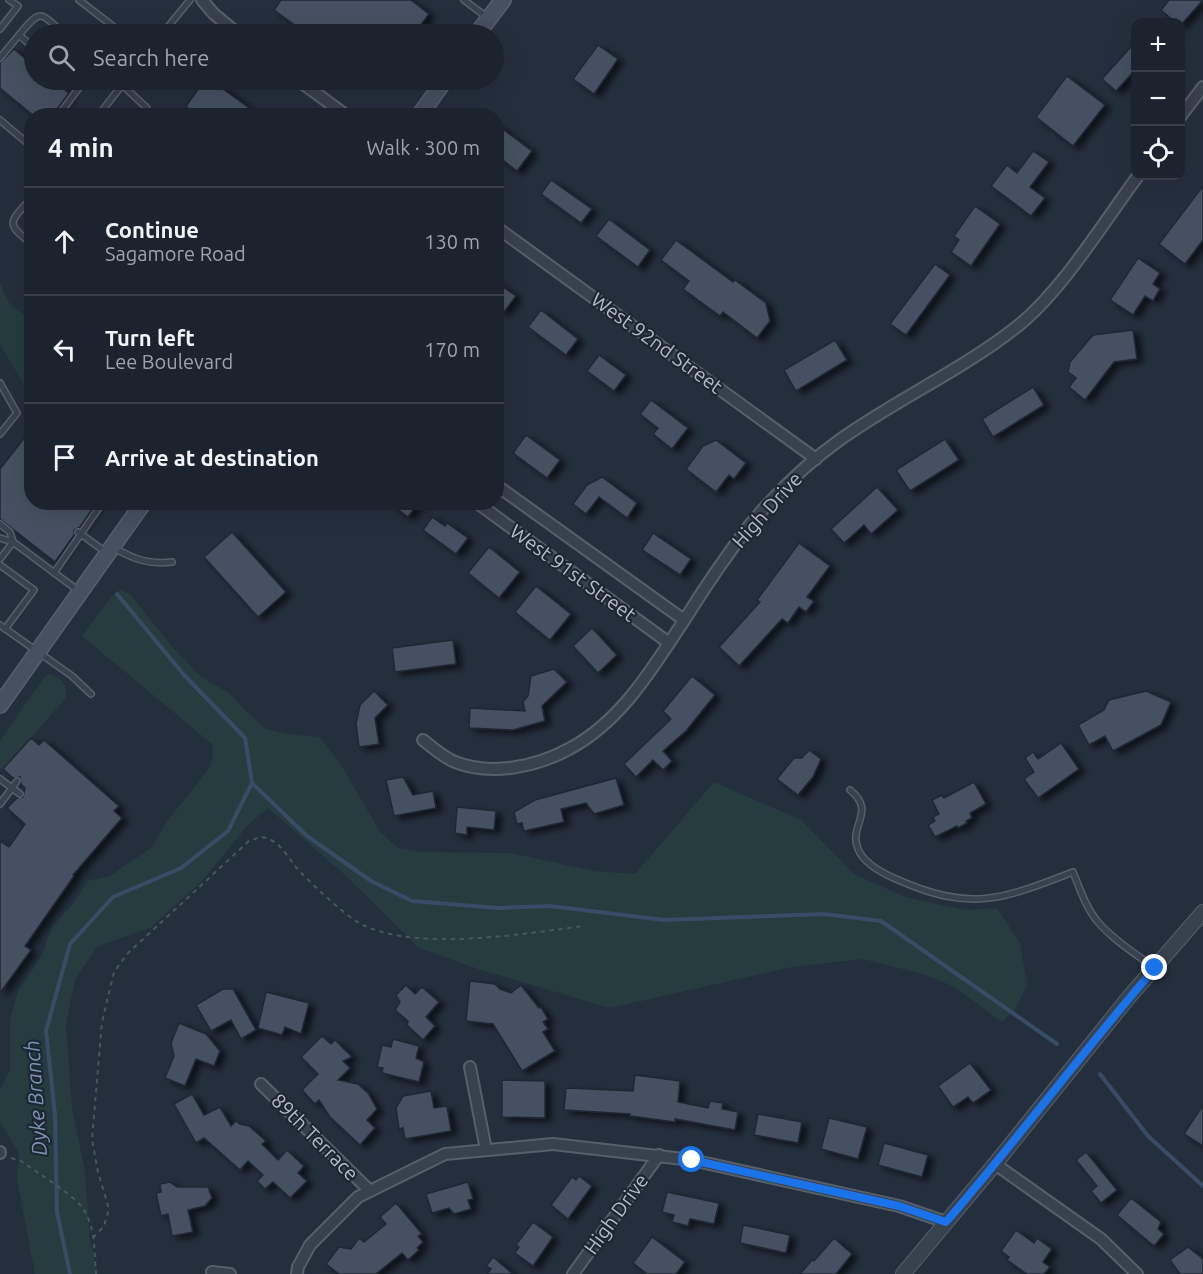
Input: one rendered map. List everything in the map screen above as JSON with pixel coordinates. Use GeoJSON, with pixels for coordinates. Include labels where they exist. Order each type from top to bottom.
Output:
{"type":"FeatureCollection","features":[{"type":"Feature","properties":{"kind":"main road"},"geometry":{"type":"LineString","coordinates":[[485,24],[503,0]]}},
{"type":"Feature","properties":{"kind":"main road"},"geometry":{"type":"LineString","coordinates":[[425,108],[438,90]]}},
{"type":"Feature","properties":{"kind":"main road"},"geometry":{"type":"LineString","coordinates":[[0,705],[138,510]]}},
{"type":"Feature","properties":{"kind":"street"},"geometry":{"type":"LineString","coordinates":[[202,0],[226,24]]}},
{"type":"Feature","properties":{"kind":"street"},"geometry":{"type":"LineString","coordinates":[[1185,110],[1203,87]]}},
{"type":"Feature","properties":{"kind":"street"},"geometry":{"type":"LineString","coordinates":[[312,90],[336,108]]}},
{"type":"Feature","properties":{"kind":"street","name":"High Drive"},"geometry":{"type":"LineString","coordinates":[[423,740],[455,762],[484,769],[517,766],[549,758],[580,742],[609,720],[630,698],[718,567],[784,486],[841,438],[956,369],[1030,315],[1063,277],[1135,180]]}},
{"type":"Feature","properties":{"kind":"street","name":"West 92nd Street"},"geometry":{"type":"LineString","coordinates":[[504,233],[816,459]]}},
{"type":"Feature","properties":{"kind":"street","name":"West 91st Street"},"geometry":{"type":"LineString","coordinates":[[504,491],[684,620]]}},
{"type":"Feature","properties":{"kind":"street","name":"West 91st Street"},"geometry":{"type":"LineString","coordinates":[[487,510],[669,643]]}},
{"type":"Feature","properties":{"kind":"street"},"geometry":{"type":"LineString","coordinates":[[903,1274],[1203,912]]}},
{"type":"Feature","properties":{"kind":"street"},"geometry":{"type":"LineString","coordinates":[[470,1067],[486,1150]]}},
{"type":"Feature","properties":{"kind":"street","name":"89th Terrace"},"geometry":{"type":"LineString","coordinates":[[261,1084],[370,1191]]}},
{"type":"Feature","properties":{"kind":"street"},"geometry":{"type":"LineString","coordinates":[[297,1274],[298,1267],[310,1245],[358,1197],[445,1154],[553,1144],[659,1155],[741,1170],[899,1206],[946,1222]]}},
{"type":"Feature","properties":{"kind":"street","name":"High Drive"},"geometry":{"type":"LineString","coordinates":[[573,1274],[659,1155]]}},
{"type":"Feature","properties":{"kind":"street"},"geometry":{"type":"LineString","coordinates":[[996,1164],[1101,1239],[1137,1274]]}},
{"type":"Feature","properties":{"kind":"street"},"geometry":{"type":"LineString","coordinates":[[212,1272],[230,1274]]}},
{"type":"Feature","properties":{"kind":"lane"},"geometry":{"type":"LineString","coordinates":[[0,29],[18,6],[9,0]]}},
{"type":"Feature","properties":{"kind":"lane"},"geometry":{"type":"LineString","coordinates":[[79,0],[110,24]]}},
{"type":"Feature","properties":{"kind":"lane"},"geometry":{"type":"LineString","coordinates":[[170,24],[190,0]]}},
{"type":"Feature","properties":{"kind":"lane"},"geometry":{"type":"LineString","coordinates":[[464,0],[489,19]]}},
{"type":"Feature","properties":{"kind":"lane"},"geometry":{"type":"LineString","coordinates":[[28,24],[35,16],[39,15],[53,24]]}},
{"type":"Feature","properties":{"kind":"lane"},"geometry":{"type":"LineString","coordinates":[[0,58],[24,29]]}},
{"type":"Feature","properties":{"kind":"lane"},"geometry":{"type":"LineString","coordinates":[[19,35],[24,39]]}},
{"type":"Feature","properties":{"kind":"lane"},"geometry":{"type":"LineString","coordinates":[[63,108],[77,90]]}},
{"type":"Feature","properties":{"kind":"lane"},"geometry":{"type":"LineString","coordinates":[[104,108],[118,90]]}},
{"type":"Feature","properties":{"kind":"lane"},"geometry":{"type":"LineString","coordinates":[[131,90],[147,108]]}},
{"type":"Feature","properties":{"kind":"lane"},"geometry":{"type":"LineString","coordinates":[[0,120],[24,140]]}},
{"type":"Feature","properties":{"kind":"lane"},"geometry":{"type":"LineString","coordinates":[[24,207],[16,217],[13,227],[24,238]]}},
{"type":"Feature","properties":{"kind":"lane"},"geometry":{"type":"LineString","coordinates":[[0,384],[16,413],[0,434]]}},
{"type":"Feature","properties":{"kind":"lane"},"geometry":{"type":"LineString","coordinates":[[54,573],[79,533],[97,510]]}},
{"type":"Feature","properties":{"kind":"lane"},"geometry":{"type":"LineString","coordinates":[[0,524],[10,532],[13,542]]}},
{"type":"Feature","properties":{"kind":"lane"},"geometry":{"type":"LineString","coordinates":[[79,533],[110,551],[142,562],[159,564],[172,562]]}},
{"type":"Feature","properties":{"kind":"lane"},"geometry":{"type":"LineString","coordinates":[[0,538],[13,542],[81,593]]}},
{"type":"Feature","properties":{"kind":"lane"},"geometry":{"type":"LineString","coordinates":[[0,560],[13,542]]}},
{"type":"Feature","properties":{"kind":"lane"},"geometry":{"type":"LineString","coordinates":[[0,565],[34,590],[3,627],[72,676],[91,694]]}},
{"type":"Feature","properties":{"kind":"lane"},"geometry":{"type":"LineString","coordinates":[[0,779],[20,794]]}},
{"type":"Feature","properties":{"kind":"lane"},"geometry":{"type":"LineString","coordinates":[[0,804],[17,781]]}},
{"type":"Feature","properties":{"kind":"lane"},"geometry":{"type":"LineString","coordinates":[[850,790],[858,796],[863,807],[855,840],[858,851],[874,868],[906,884],[965,900],[988,900],[1073,872],[1089,910],[1098,922],[1155,968]]}},
{"type":"Feature","properties":{"kind":"path"},"geometry":{"type":"LineString","coordinates":[[93,1238],[104,1226],[109,1209],[98,1172],[92,1139],[102,1022],[114,972],[128,953],[249,841],[262,837],[274,841],[296,868],[355,921],[393,935],[432,938],[502,936],[583,926]]}},
{"type":"Feature","properties":{"kind":"path"},"geometry":{"type":"LineString","coordinates":[[4,1154],[21,1161],[83,1207],[93,1238],[96,1274]]}},
{"type":"Feature","properties":{"kind":"green space"},"geometry":{"type":"Polygon","coordinates":[[[0,284],[9,303],[24,315],[24,385],[0,344],[0,284]]]}},
{"type":"Feature","properties":{"kind":"green space"},"geometry":{"type":"Polygon","coordinates":[[[120,590],[130,594],[174,649],[201,677],[229,693],[266,729],[287,734],[319,737],[338,760],[381,833],[398,848],[422,852],[510,853],[595,871],[635,874],[714,782],[801,820],[854,874],[905,897],[966,910],[997,908],[1020,943],[1027,985],[1016,1008],[1002,1022],[955,987],[923,974],[863,959],[792,967],[610,1008],[481,970],[419,948],[346,876],[268,808],[248,825],[202,881],[150,928],[98,946],[75,979],[66,1025],[72,1109],[85,1171],[90,1240],[98,1274],[35,1274],[17,1179],[19,1153],[0,1122],[0,1090],[10,1070],[10,1020],[18,991],[43,953],[52,926],[73,904],[88,881],[110,876],[152,847],[166,823],[210,767],[213,755],[212,744],[82,636],[111,597],[120,590]]]}},
{"type":"Feature","properties":{"kind":"green space"},"geometry":{"type":"Polygon","coordinates":[[[50,674],[64,684],[65,699],[3,770],[0,768],[0,741],[45,676],[50,674]]]}},
{"type":"Feature","properties":{"kind":"building"},"geometry":{"type":"Polygon","coordinates":[[[281,0],[411,0],[429,14],[422,24],[293,24],[274,10],[281,0]]]}},
{"type":"Feature","properties":{"kind":"building"},"geometry":{"type":"Polygon","coordinates":[[[1169,0],[1203,0],[1185,20],[1185,18],[1170,18],[1161,10],[1169,0]]]}},
{"type":"Feature","properties":{"kind":"building"},"geometry":{"type":"Polygon","coordinates":[[[598,45],[618,59],[594,94],[573,79],[598,45]]]}},
{"type":"Feature","properties":{"kind":"building"},"geometry":{"type":"Polygon","coordinates":[[[1131,47],[1131,74],[1116,91],[1102,79],[1131,47]]]}},
{"type":"Feature","properties":{"kind":"building"},"geometry":{"type":"Polygon","coordinates":[[[14,49],[24,58],[24,90],[65,90],[69,93],[58,108],[24,108],[0,88],[0,63],[14,49]]]}},
{"type":"Feature","properties":{"kind":"building"},"geometry":{"type":"Polygon","coordinates":[[[1067,76],[1105,105],[1073,146],[1036,117],[1067,76]]]}},
{"type":"Feature","properties":{"kind":"building"},"geometry":{"type":"Polygon","coordinates":[[[198,90],[225,90],[249,108],[188,108],[186,106],[198,90]]]}},
{"type":"Feature","properties":{"kind":"building"},"geometry":{"type":"Polygon","coordinates":[[[504,130],[532,151],[517,171],[504,161],[504,130]]]}},
{"type":"Feature","properties":{"kind":"building"},"geometry":{"type":"Polygon","coordinates":[[[1033,151],[1049,162],[1030,187],[1045,198],[1031,216],[991,186],[1007,165],[1017,173],[1033,151]]]}},
{"type":"Feature","properties":{"kind":"building"},"geometry":{"type":"Polygon","coordinates":[[[551,180],[592,209],[581,223],[541,194],[551,180]]]}},
{"type":"Feature","properties":{"kind":"building"},"geometry":{"type":"Polygon","coordinates":[[[1203,186],[1203,240],[1185,264],[1159,244],[1203,186]]]}},
{"type":"Feature","properties":{"kind":"building"},"geometry":{"type":"Polygon","coordinates":[[[975,206],[1000,224],[971,266],[951,252],[959,240],[954,236],[975,206]]]}},
{"type":"Feature","properties":{"kind":"building"},"geometry":{"type":"Polygon","coordinates":[[[609,219],[650,250],[638,267],[596,236],[609,219]]]}},
{"type":"Feature","properties":{"kind":"building"},"geometry":{"type":"Polygon","coordinates":[[[676,240],[766,303],[770,321],[757,338],[723,312],[720,316],[683,289],[689,281],[661,260],[676,240]]]}},
{"type":"Feature","properties":{"kind":"building"},"geometry":{"type":"Polygon","coordinates":[[[1138,258],[1160,273],[1153,284],[1160,289],[1153,301],[1145,296],[1133,315],[1110,300],[1138,258]]]}},
{"type":"Feature","properties":{"kind":"building"},"geometry":{"type":"Polygon","coordinates":[[[935,264],[950,275],[906,335],[890,324],[935,264]]]}},
{"type":"Feature","properties":{"kind":"building"},"geometry":{"type":"Polygon","coordinates":[[[504,288],[516,296],[504,312],[504,288]]]}},
{"type":"Feature","properties":{"kind":"building"},"geometry":{"type":"Polygon","coordinates":[[[541,310],[578,339],[566,355],[528,327],[541,310]]]}},
{"type":"Feature","properties":{"kind":"building"},"geometry":{"type":"Polygon","coordinates":[[[1133,330],[1137,359],[1114,362],[1085,400],[1069,387],[1076,378],[1068,372],[1070,362],[1093,335],[1133,330]]]}},
{"type":"Feature","properties":{"kind":"building"},"geometry":{"type":"Polygon","coordinates":[[[835,340],[847,360],[796,391],[784,370],[835,340]]]}},
{"type":"Feature","properties":{"kind":"building"},"geometry":{"type":"Polygon","coordinates":[[[599,355],[626,375],[614,391],[587,371],[599,355]]]}},
{"type":"Feature","properties":{"kind":"building"},"geometry":{"type":"Polygon","coordinates":[[[1033,387],[1044,405],[993,437],[982,419],[1033,387]]]}},
{"type":"Feature","properties":{"kind":"building"},"geometry":{"type":"Polygon","coordinates":[[[651,400],[688,428],[672,449],[653,434],[658,428],[640,414],[651,400]]]}},
{"type":"Feature","properties":{"kind":"building"},"geometry":{"type":"Polygon","coordinates":[[[526,435],[560,460],[547,478],[513,453],[526,435]]]}},
{"type":"Feature","properties":{"kind":"building"},"geometry":{"type":"Polygon","coordinates":[[[24,438],[24,510],[92,510],[80,527],[74,530],[74,535],[55,562],[0,519],[0,469],[24,438]]]}},
{"type":"Feature","properties":{"kind":"building"},"geometry":{"type":"Polygon","coordinates":[[[945,439],[959,460],[910,491],[896,470],[945,439]]]}},
{"type":"Feature","properties":{"kind":"building"},"geometry":{"type":"Polygon","coordinates":[[[716,440],[746,463],[734,479],[729,475],[716,492],[686,469],[703,446],[716,440]]]}},
{"type":"Feature","properties":{"kind":"building"},"geometry":{"type":"Polygon","coordinates":[[[602,477],[637,503],[627,518],[599,497],[586,514],[573,504],[587,485],[602,477]]]}},
{"type":"Feature","properties":{"kind":"building"},"geometry":{"type":"Polygon","coordinates":[[[877,487],[898,510],[871,534],[864,525],[844,543],[831,529],[877,487]]]}},
{"type":"Feature","properties":{"kind":"building"},"geometry":{"type":"Polygon","coordinates":[[[399,510],[413,510],[408,517],[399,510]]]}},
{"type":"Feature","properties":{"kind":"building"},"geometry":{"type":"Polygon","coordinates":[[[432,517],[445,526],[447,523],[468,538],[456,554],[423,530],[432,517]]]}},
{"type":"Feature","properties":{"kind":"building"},"geometry":{"type":"Polygon","coordinates":[[[232,532],[286,592],[258,617],[204,557],[232,532]]]}},
{"type":"Feature","properties":{"kind":"building"},"geometry":{"type":"Polygon","coordinates":[[[653,533],[691,559],[680,575],[642,550],[653,533]]]}},
{"type":"Feature","properties":{"kind":"building"},"geometry":{"type":"Polygon","coordinates":[[[799,543],[830,566],[807,597],[814,601],[806,612],[799,607],[788,623],[782,619],[739,666],[719,647],[760,602],[757,600],[799,543]]]}},
{"type":"Feature","properties":{"kind":"building"},"geometry":{"type":"Polygon","coordinates":[[[489,547],[520,572],[499,598],[468,573],[489,547]]]}},
{"type":"Feature","properties":{"kind":"building"},"geometry":{"type":"Polygon","coordinates":[[[536,586],[571,614],[550,640],[515,612],[536,586]]]}},
{"type":"Feature","properties":{"kind":"building"},"geometry":{"type":"Polygon","coordinates":[[[592,628],[617,655],[598,673],[573,646],[592,628]]]}},
{"type":"Feature","properties":{"kind":"building"},"geometry":{"type":"Polygon","coordinates":[[[453,640],[456,664],[395,672],[392,648],[453,640]]]}},
{"type":"Feature","properties":{"kind":"building"},"geometry":{"type":"Polygon","coordinates":[[[554,669],[567,682],[542,706],[545,721],[513,730],[469,728],[470,708],[525,711],[523,702],[528,696],[531,676],[554,669]]]}},
{"type":"Feature","properties":{"kind":"building"},"geometry":{"type":"Polygon","coordinates":[[[692,676],[715,695],[686,731],[663,751],[672,761],[663,770],[653,760],[636,777],[624,764],[671,719],[663,711],[692,676]]]}},
{"type":"Feature","properties":{"kind":"building"},"geometry":{"type":"Polygon","coordinates":[[[374,691],[388,705],[375,718],[379,744],[359,747],[356,724],[360,705],[374,691]]]}},
{"type":"Feature","properties":{"kind":"building"},"geometry":{"type":"Polygon","coordinates":[[[1146,691],[1171,702],[1161,725],[1113,751],[1105,736],[1089,745],[1078,725],[1104,710],[1109,700],[1146,691]]]}},
{"type":"Feature","properties":{"kind":"building"},"geometry":{"type":"Polygon","coordinates":[[[31,738],[39,745],[44,740],[119,806],[114,811],[122,818],[73,875],[25,946],[31,950],[0,993],[0,841],[9,847],[25,824],[7,808],[17,798],[23,797],[25,788],[21,784],[20,777],[13,778],[3,769],[31,738]]]}},
{"type":"Feature","properties":{"kind":"building"},"geometry":{"type":"Polygon","coordinates":[[[1061,743],[1079,769],[1038,798],[1024,779],[1034,772],[1025,758],[1033,752],[1038,759],[1061,743]]]}},
{"type":"Feature","properties":{"kind":"building"},"geometry":{"type":"Polygon","coordinates":[[[809,750],[821,759],[813,777],[798,795],[777,779],[794,758],[802,758],[809,750]]]}},
{"type":"Feature","properties":{"kind":"building"},"geometry":{"type":"Polygon","coordinates":[[[403,777],[413,795],[433,791],[436,808],[394,816],[386,780],[403,777]]]}},
{"type":"Feature","properties":{"kind":"building"},"geometry":{"type":"Polygon","coordinates":[[[616,778],[624,805],[594,814],[586,803],[561,809],[564,822],[524,831],[522,823],[517,824],[514,812],[535,800],[616,778]]]}},
{"type":"Feature","properties":{"kind":"building"},"geometry":{"type":"Polygon","coordinates":[[[974,782],[986,804],[970,813],[972,818],[966,821],[967,823],[935,837],[928,825],[935,821],[933,817],[939,814],[932,800],[942,795],[944,798],[974,782]]]}},
{"type":"Feature","properties":{"kind":"building"},"geometry":{"type":"Polygon","coordinates":[[[457,807],[496,811],[494,830],[467,827],[467,835],[455,833],[457,807]]]}},
{"type":"Feature","properties":{"kind":"building"},"geometry":{"type":"Polygon","coordinates":[[[470,981],[495,984],[500,989],[511,993],[521,985],[539,1008],[541,1007],[548,1019],[543,1022],[548,1029],[543,1032],[555,1051],[522,1071],[493,1024],[466,1021],[470,981]]]}},
{"type":"Feature","properties":{"kind":"building"},"geometry":{"type":"Polygon","coordinates":[[[406,985],[415,994],[422,987],[439,1002],[426,1017],[435,1026],[423,1040],[407,1025],[408,1021],[395,1010],[400,1002],[396,995],[406,985]]]}},
{"type":"Feature","properties":{"kind":"building"},"geometry":{"type":"Polygon","coordinates":[[[223,989],[233,989],[256,1030],[241,1039],[231,1020],[211,1031],[196,1005],[223,989]]]}},
{"type":"Feature","properties":{"kind":"building"},"geometry":{"type":"Polygon","coordinates":[[[266,992],[309,1003],[301,1034],[285,1027],[282,1035],[258,1028],[266,992]]]}},
{"type":"Feature","properties":{"kind":"building"},"geometry":{"type":"Polygon","coordinates":[[[179,1023],[206,1034],[220,1051],[214,1066],[196,1059],[185,1086],[165,1078],[174,1056],[171,1043],[179,1023]]]}},
{"type":"Feature","properties":{"kind":"building"},"geometry":{"type":"Polygon","coordinates":[[[322,1036],[331,1044],[335,1040],[352,1057],[343,1061],[350,1068],[338,1080],[358,1084],[368,1093],[377,1109],[367,1120],[375,1128],[360,1145],[330,1117],[319,1100],[315,1104],[302,1090],[318,1074],[301,1057],[322,1036]]]}},
{"type":"Feature","properties":{"kind":"building"},"geometry":{"type":"Polygon","coordinates":[[[393,1039],[419,1046],[416,1058],[424,1062],[419,1082],[382,1073],[383,1068],[377,1067],[382,1045],[391,1047],[393,1039]]]}},
{"type":"Feature","properties":{"kind":"building"},"geometry":{"type":"Polygon","coordinates":[[[970,1063],[991,1090],[973,1103],[968,1097],[953,1107],[938,1086],[970,1063]]]}},
{"type":"Feature","properties":{"kind":"building"},"geometry":{"type":"Polygon","coordinates":[[[635,1075],[680,1081],[678,1102],[708,1108],[710,1101],[723,1103],[722,1109],[738,1112],[735,1130],[675,1119],[675,1122],[630,1116],[630,1114],[564,1110],[566,1088],[633,1091],[635,1075]]]}},
{"type":"Feature","properties":{"kind":"building"},"geometry":{"type":"Polygon","coordinates":[[[502,1080],[545,1081],[545,1118],[502,1117],[502,1080]]]}},
{"type":"Feature","properties":{"kind":"building"},"geometry":{"type":"Polygon","coordinates":[[[431,1091],[434,1108],[447,1106],[451,1131],[405,1139],[403,1128],[399,1129],[396,1108],[403,1096],[431,1091]]]}},
{"type":"Feature","properties":{"kind":"building"},"geometry":{"type":"Polygon","coordinates":[[[192,1094],[204,1115],[220,1107],[231,1126],[236,1121],[249,1126],[266,1141],[262,1144],[278,1160],[287,1150],[304,1166],[298,1173],[307,1181],[290,1198],[273,1182],[265,1189],[257,1181],[263,1175],[248,1161],[240,1170],[204,1138],[196,1143],[174,1104],[192,1094]]]}},
{"type":"Feature","properties":{"kind":"building"},"geometry":{"type":"Polygon","coordinates":[[[1203,1105],[1203,1146],[1184,1134],[1203,1105]]]}},
{"type":"Feature","properties":{"kind":"building"},"geometry":{"type":"Polygon","coordinates":[[[758,1114],[802,1122],[798,1143],[754,1135],[758,1114]]]}},
{"type":"Feature","properties":{"kind":"building"},"geometry":{"type":"Polygon","coordinates":[[[829,1118],[867,1127],[858,1159],[821,1149],[829,1118]]]}},
{"type":"Feature","properties":{"kind":"building"},"geometry":{"type":"Polygon","coordinates":[[[884,1143],[928,1155],[922,1177],[878,1165],[884,1143]]]}},
{"type":"Feature","properties":{"kind":"building"},"geometry":{"type":"Polygon","coordinates":[[[1086,1152],[1117,1190],[1101,1203],[1091,1191],[1097,1186],[1076,1160],[1086,1152]]]}},
{"type":"Feature","properties":{"kind":"building"},"geometry":{"type":"Polygon","coordinates":[[[579,1176],[592,1186],[568,1219],[551,1205],[572,1177],[576,1180],[579,1176]]]}},
{"type":"Feature","properties":{"kind":"building"},"geometry":{"type":"Polygon","coordinates":[[[170,1182],[177,1187],[208,1187],[212,1198],[205,1206],[188,1210],[193,1232],[172,1236],[168,1214],[161,1216],[156,1193],[161,1192],[160,1184],[170,1182]]]}},
{"type":"Feature","properties":{"kind":"building"},"geometry":{"type":"Polygon","coordinates":[[[468,1182],[473,1199],[468,1200],[471,1209],[454,1214],[449,1208],[432,1213],[426,1194],[468,1182]]]}},
{"type":"Feature","properties":{"kind":"building"},"geometry":{"type":"Polygon","coordinates":[[[667,1192],[719,1203],[714,1224],[690,1219],[688,1226],[672,1222],[674,1215],[662,1212],[667,1192]]]}},
{"type":"Feature","properties":{"kind":"building"},"geometry":{"type":"Polygon","coordinates":[[[1131,1198],[1161,1222],[1158,1229],[1164,1234],[1154,1246],[1117,1215],[1131,1198]]]}},
{"type":"Feature","properties":{"kind":"building"},"geometry":{"type":"Polygon","coordinates":[[[396,1203],[422,1234],[418,1236],[423,1242],[417,1248],[419,1250],[408,1260],[402,1253],[376,1274],[339,1274],[326,1264],[339,1247],[351,1249],[359,1238],[364,1242],[386,1224],[380,1217],[396,1203]]]}},
{"type":"Feature","properties":{"kind":"building"},"geometry":{"type":"Polygon","coordinates":[[[533,1222],[553,1237],[533,1266],[515,1253],[519,1247],[516,1245],[533,1222]]]}},
{"type":"Feature","properties":{"kind":"building"},"geometry":{"type":"Polygon","coordinates":[[[743,1225],[790,1235],[786,1253],[740,1243],[743,1225]]]}},
{"type":"Feature","properties":{"kind":"building"},"geometry":{"type":"Polygon","coordinates":[[[1016,1230],[1034,1243],[1037,1238],[1052,1249],[1043,1262],[1050,1267],[1044,1274],[1027,1274],[1007,1260],[1009,1257],[1001,1251],[1016,1230]]]}},
{"type":"Feature","properties":{"kind":"building"},"geometry":{"type":"Polygon","coordinates":[[[652,1237],[685,1262],[676,1274],[647,1274],[633,1263],[652,1237]]]}},
{"type":"Feature","properties":{"kind":"building"},"geometry":{"type":"Polygon","coordinates":[[[834,1238],[852,1254],[836,1274],[800,1274],[813,1259],[814,1261],[834,1238]]]}},
{"type":"Feature","properties":{"kind":"building"},"geometry":{"type":"Polygon","coordinates":[[[1188,1247],[1203,1259],[1203,1274],[1180,1274],[1170,1260],[1188,1247]]]}},
{"type":"Feature","properties":{"kind":"building"},"geometry":{"type":"Polygon","coordinates":[[[493,1257],[513,1274],[487,1274],[491,1269],[486,1266],[493,1257]]]}},
{"type":"Feature","properties":{"kind":"waterway","name":"Dyke Branch"},"geometry":{"type":"LineString","coordinates":[[70,1274],[57,1212],[55,1115],[46,1031],[70,944],[113,897],[181,868],[228,831],[252,783],[245,738],[184,675],[117,594]]}},
{"type":"Feature","properties":{"kind":"waterway"},"geometry":{"type":"LineString","coordinates":[[252,783],[307,836],[371,881],[412,901],[498,908],[550,906],[664,920],[824,914],[881,921],[1057,1044]]}},
{"type":"Feature","properties":{"kind":"waterway"},"geometry":{"type":"LineString","coordinates":[[1100,1074],[1148,1136],[1203,1186]]}},
{"type":"Feature","properties":{"kind":"route"},"geometry":{"type":"LineString","coordinates":[[692,1160],[899,1206],[946,1222],[1155,968]]}}]}
